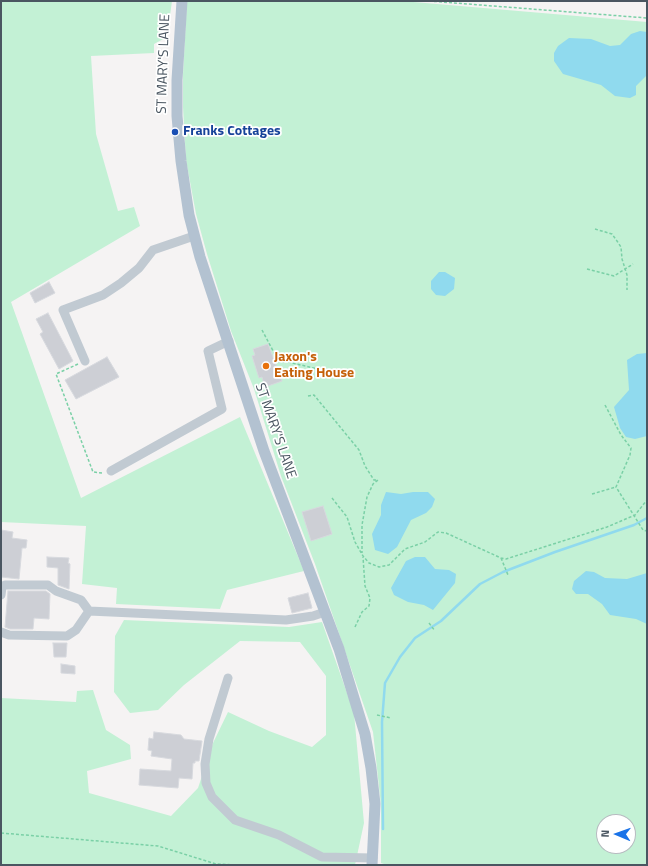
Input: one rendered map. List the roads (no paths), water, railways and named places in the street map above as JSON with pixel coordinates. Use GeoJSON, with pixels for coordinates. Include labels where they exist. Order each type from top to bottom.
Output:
{"type":"FeatureCollection","features":[{"type":"Feature","properties":{"kind":"main road","name":"ST MARY'S LANE"},"geometry":{"type":"LineString","coordinates":[[182,1],[177,80],[177,116],[184,188],[194,236],[264,451],[325,612],[352,689],[369,755],[374,804],[373,862]]}},
{"type":"Feature","properties":{"kind":"lane"},"geometry":{"type":"LineString","coordinates":[[85,361],[63,310],[103,295],[121,283],[139,268],[152,250],[194,236]]}},
{"type":"Feature","properties":{"kind":"lane"},"geometry":{"type":"LineString","coordinates":[[111,471],[222,409],[208,351],[229,341]]}},
{"type":"Feature","properties":{"kind":"lane"},"geometry":{"type":"LineString","coordinates":[[1,595],[2,587],[5,585],[48,585],[56,591],[81,600],[89,611]]}},
{"type":"Feature","properties":{"kind":"lane"},"geometry":{"type":"LineString","coordinates":[[89,611],[286,620],[313,616],[325,612]]}},
{"type":"Feature","properties":{"kind":"lane"},"geometry":{"type":"LineString","coordinates":[[1,632],[8,636],[67,636],[76,630],[89,611]]}},
{"type":"Feature","properties":{"kind":"lane"},"geometry":{"type":"LineString","coordinates":[[228,678],[209,738],[205,764],[206,783],[212,797],[235,820],[278,835],[322,858],[373,862]]}},
{"type":"Feature","properties":{"kind":"water"},"geometry":{"type":"Polygon","coordinates":[[[640,31],[647,32],[647,75],[636,86],[636,95],[630,98],[615,96],[601,85],[563,74],[554,61],[554,53],[558,46],[569,38],[591,39],[610,46],[620,45],[631,34],[640,31]]]}},
{"type":"Feature","properties":{"kind":"water"},"geometry":{"type":"Polygon","coordinates":[[[439,272],[445,272],[455,278],[454,289],[445,296],[436,295],[431,289],[431,281],[439,272]]]}},
{"type":"Feature","properties":{"kind":"water"},"geometry":{"type":"Polygon","coordinates":[[[647,353],[647,436],[635,439],[626,437],[620,428],[614,407],[629,390],[627,360],[637,354],[647,353]]]}},
{"type":"Feature","properties":{"kind":"water"},"geometry":{"type":"Polygon","coordinates":[[[386,492],[401,494],[428,492],[435,499],[432,507],[426,513],[411,520],[397,547],[388,554],[375,550],[372,534],[381,515],[381,505],[386,492]]]}},
{"type":"Feature","properties":{"kind":"water"},"geometry":{"type":"Polygon","coordinates":[[[415,557],[425,557],[435,569],[449,570],[456,574],[455,583],[433,610],[424,605],[408,602],[394,595],[391,588],[406,561],[415,557]]]}},
{"type":"Feature","properties":{"kind":"water"},"geometry":{"type":"Polygon","coordinates":[[[586,571],[594,572],[605,578],[627,579],[647,573],[647,624],[636,619],[610,615],[602,604],[588,594],[576,594],[572,589],[574,581],[586,571]]]}},
{"type":"Feature","properties":{"kind":"waterway"},"geometry":{"type":"LineString","coordinates":[[383,829],[382,722],[385,683],[400,657],[415,638],[441,621],[480,584],[503,572],[555,552],[634,525],[647,518]]}},
{"type":"Feature","properties":{"kind":"place","name":"Franks Cottages"},"geometry":{"type":"Point","coordinates":[175,132]}},
{"type":"Feature","properties":{"kind":"place","name":"Jaxon's Eating House"},"geometry":{"type":"Point","coordinates":[266,366]}}]}
